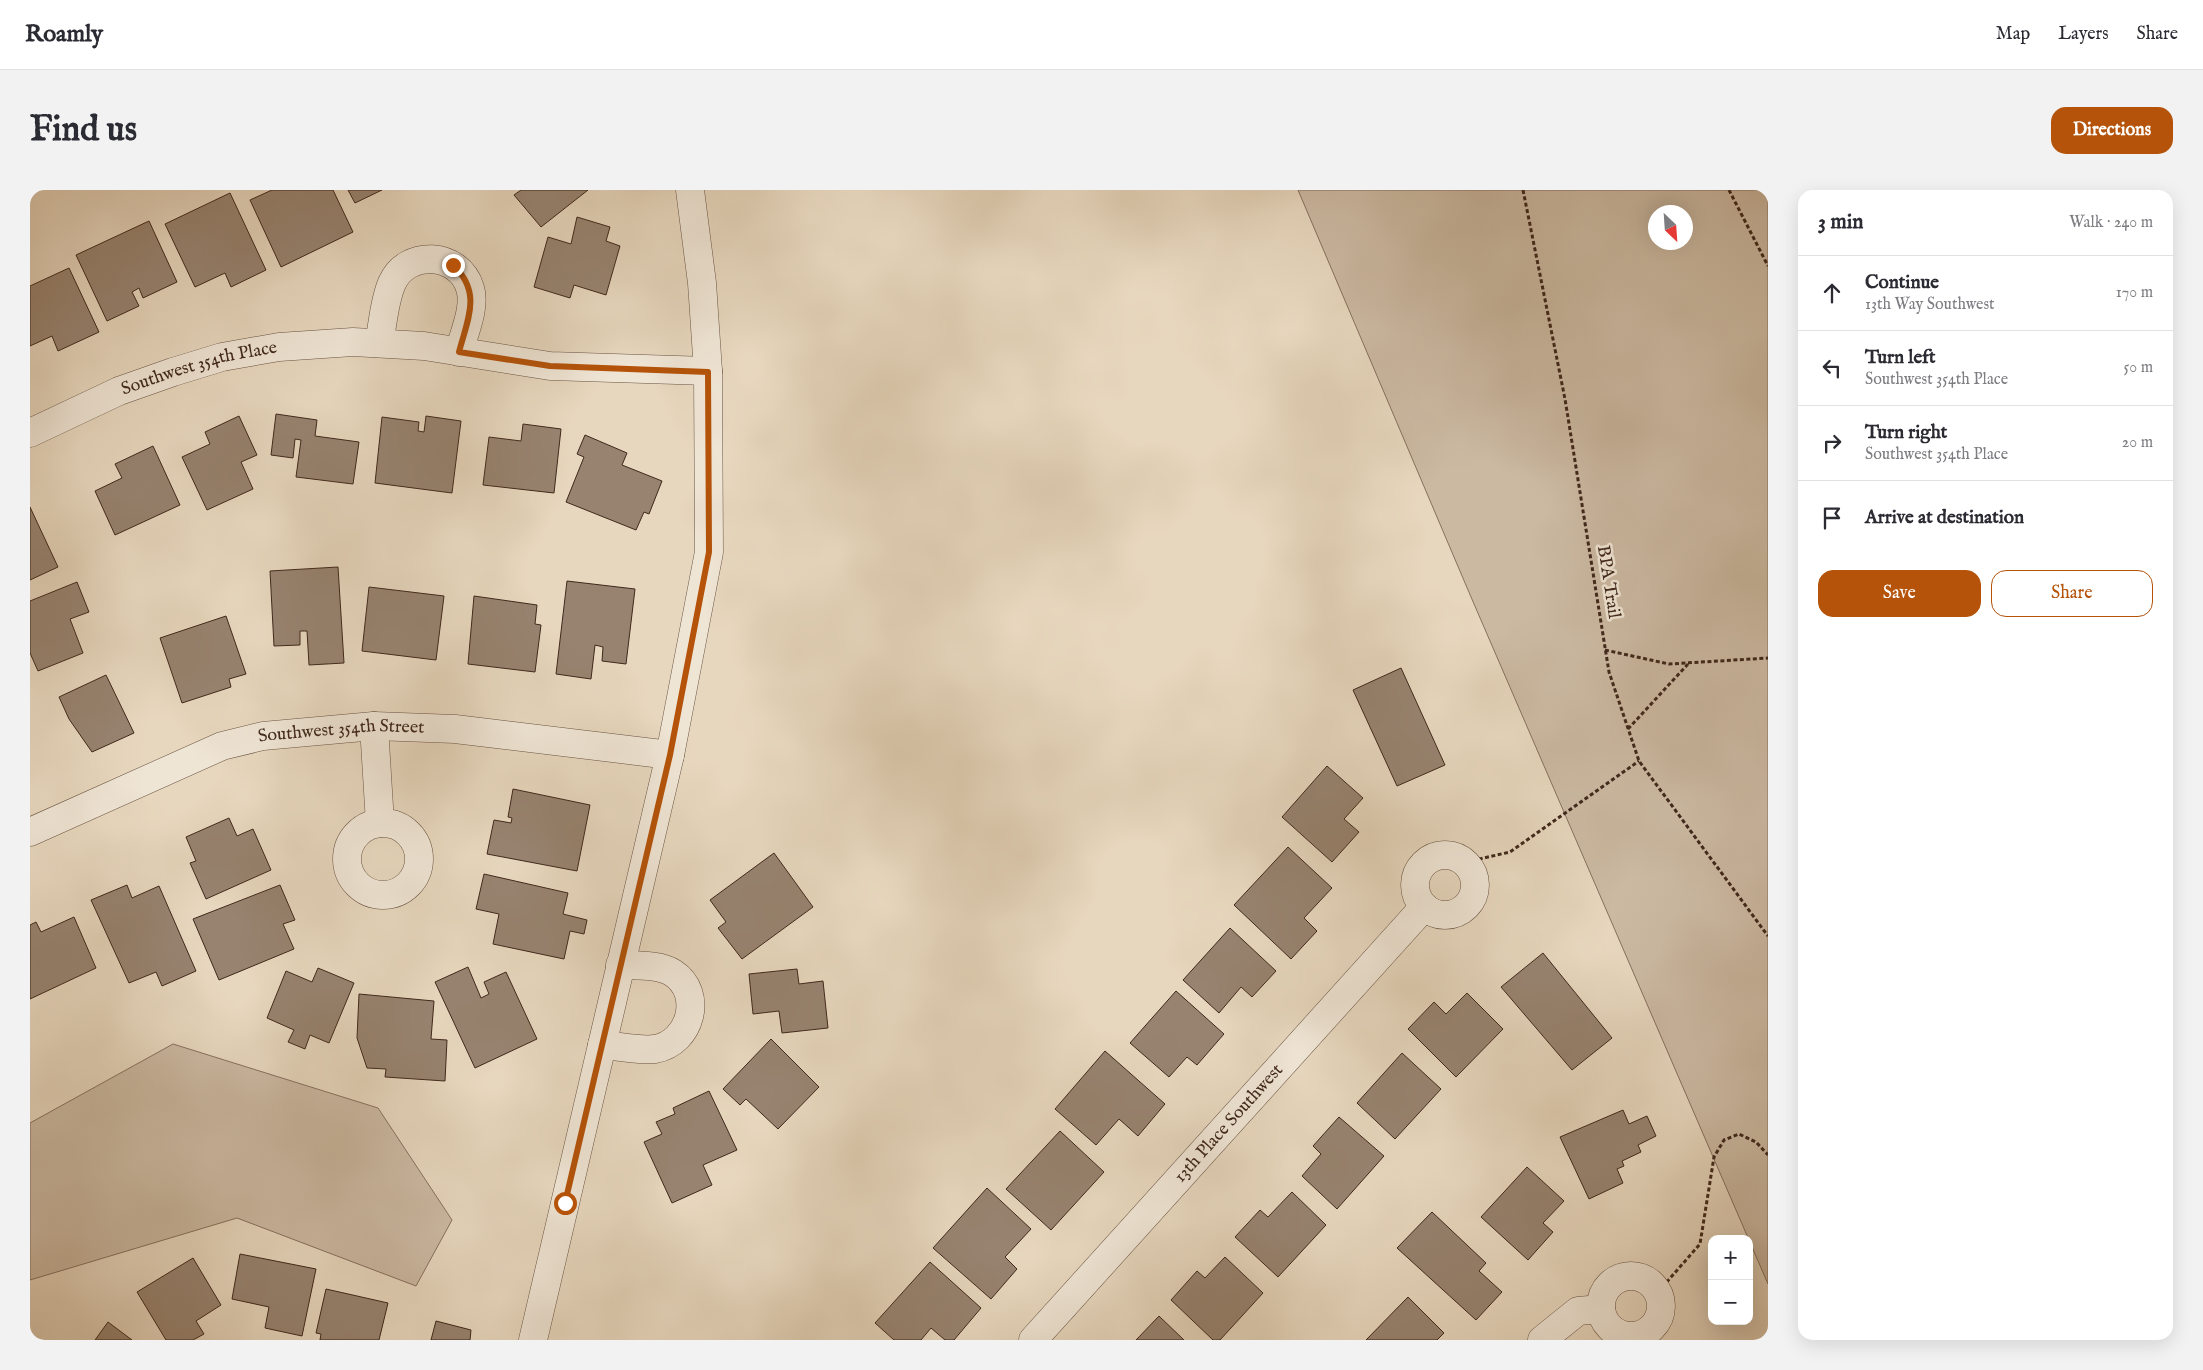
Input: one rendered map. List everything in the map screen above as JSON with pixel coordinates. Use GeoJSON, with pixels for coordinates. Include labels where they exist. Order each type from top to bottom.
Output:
{"type":"FeatureCollection","features":[{"type":"Feature","properties":{"kind":"street"},"geometry":{"type":"LineString","coordinates":[[533,1340],[670,755],[709,552],[708,372],[702,282],[690,190]]}},
{"type":"Feature","properties":{"kind":"street"},"geometry":{"type":"LineString","coordinates":[[379,344],[392,283],[401,271],[412,262],[426,258],[440,259],[458,270],[470,288],[472,302],[459,352]]}},
{"type":"Feature","properties":{"kind":"street","name":"Southwest 354th Place"},"geometry":{"type":"LineString","coordinates":[[30,433],[119,391],[222,357],[279,347],[352,342],[424,346],[550,366],[708,372]]}},
{"type":"Feature","properties":{"kind":"street"},"geometry":{"type":"LineString","coordinates":[[374,726],[380,823]]}},
{"type":"Feature","properties":{"kind":"street","name":"Southwest 354th Street"},"geometry":{"type":"LineString","coordinates":[[30,832],[222,746],[263,736],[374,726],[456,729],[670,755]]}},
{"type":"Feature","properties":{"kind":"street"},"geometry":{"type":"LineString","coordinates":[[1448,854],[1466,862],[1476,880],[1475,891],[1464,909],[1454,914],[1444,915],[1434,913],[1424,907],[1415,891],[1417,872],[1422,864],[1439,855],[1448,854]]}},
{"type":"Feature","properties":{"kind":"street","name":"13th Place Southwest"},"geometry":{"type":"LineString","coordinates":[[1034,1340],[1424,907]]}},
{"type":"Feature","properties":{"kind":"street"},"geometry":{"type":"LineString","coordinates":[[602,1045],[655,1048],[669,1044],[680,1036],[688,1024],[691,1010],[690,996],[683,983],[673,973],[660,968],[620,965]]}},
{"type":"Feature","properties":{"kind":"street"},"geometry":{"type":"LineString","coordinates":[[1633,1276],[1643,1278],[1652,1284],[1658,1292],[1661,1301],[1658,1320],[1644,1334],[1635,1336],[1616,1333],[1604,1319],[1601,1309],[1602,1299],[1606,1290],[1613,1282],[1633,1276]]}},
{"type":"Feature","properties":{"kind":"street"},"geometry":{"type":"LineString","coordinates":[[1542,1340],[1578,1311],[1601,1309]]}},
{"type":"Feature","properties":{"kind":"path","name":"BPA Trail"},"geometry":{"type":"LineString","coordinates":[[1523,190],[1565,399],[1609,672],[1639,761],[1768,936]]}},
{"type":"Feature","properties":{"kind":"path"},"geometry":{"type":"LineString","coordinates":[[1728,190],[1768,266]]}},
{"type":"Feature","properties":{"kind":"path"},"geometry":{"type":"LineString","coordinates":[[1605,650],[1669,664],[1768,658]]}},
{"type":"Feature","properties":{"kind":"path"},"geometry":{"type":"LineString","coordinates":[[1628,729],[1688,664]]}},
{"type":"Feature","properties":{"kind":"path"},"geometry":{"type":"LineString","coordinates":[[1466,862],[1510,852],[1639,761]]}},
{"type":"Feature","properties":{"kind":"path"},"geometry":{"type":"LineString","coordinates":[[1658,1292],[1700,1244],[1714,1157],[1724,1140],[1739,1134],[1756,1142],[1768,1155]]}},
{"type":"Feature","properties":{"kind":"shaded area"},"geometry":{"type":"Polygon","coordinates":[[[1298,190],[1768,190],[1768,1284],[1753,1249],[1753,1235],[1747,1235],[1471,597],[1298,190]]]}},
{"type":"Feature","properties":{"kind":"shaded area"},"geometry":{"type":"Polygon","coordinates":[[[173,1044],[378,1108],[452,1220],[416,1286],[237,1218],[30,1280],[30,1123],[173,1044]]]}},
{"type":"Feature","properties":{"kind":"building"},"geometry":{"type":"Polygon","coordinates":[[[272,190],[333,190],[353,232],[281,267],[250,200],[272,190]]]}},
{"type":"Feature","properties":{"kind":"building"},"geometry":{"type":"Polygon","coordinates":[[[348,190],[382,190],[355,203],[348,190]]]}},
{"type":"Feature","properties":{"kind":"building"},"geometry":{"type":"Polygon","coordinates":[[[521,190],[588,190],[541,227],[514,195],[521,190]]]}},
{"type":"Feature","properties":{"kind":"building"},"geometry":{"type":"Polygon","coordinates":[[[230,193],[266,270],[231,287],[225,273],[195,287],[165,224],[230,193]]]}},
{"type":"Feature","properties":{"kind":"building"},"geometry":{"type":"Polygon","coordinates":[[[577,217],[610,227],[606,241],[620,246],[606,295],[574,285],[570,298],[534,287],[548,237],[571,244],[577,217]]]}},
{"type":"Feature","properties":{"kind":"building"},"geometry":{"type":"Polygon","coordinates":[[[149,221],[177,282],[143,298],[139,288],[132,292],[139,306],[107,321],[76,255],[149,221]]]}},
{"type":"Feature","properties":{"kind":"building"},"geometry":{"type":"Polygon","coordinates":[[[69,268],[99,332],[58,351],[52,336],[30,346],[30,286],[69,268]]]}},
{"type":"Feature","properties":{"kind":"building"},"geometry":{"type":"Polygon","coordinates":[[[276,414],[317,420],[315,436],[359,442],[353,484],[296,477],[301,440],[295,439],[293,458],[271,455],[276,414]]]}},
{"type":"Feature","properties":{"kind":"building"},"geometry":{"type":"Polygon","coordinates":[[[239,416],[257,455],[241,462],[253,489],[207,510],[182,457],[210,444],[205,432],[239,416]]]}},
{"type":"Feature","properties":{"kind":"building"},"geometry":{"type":"Polygon","coordinates":[[[426,416],[461,421],[452,493],[375,483],[382,417],[419,422],[418,431],[424,432],[426,416]]]}},
{"type":"Feature","properties":{"kind":"building"},"geometry":{"type":"Polygon","coordinates":[[[523,424],[561,429],[554,493],[483,485],[489,437],[521,441],[523,424]]]}},
{"type":"Feature","properties":{"kind":"building"},"geometry":{"type":"Polygon","coordinates":[[[585,435],[627,453],[622,465],[662,481],[649,514],[644,512],[636,530],[566,502],[584,457],[577,454],[585,435]]]}},
{"type":"Feature","properties":{"kind":"building"},"geometry":{"type":"Polygon","coordinates":[[[153,446],[180,505],[115,535],[95,491],[122,478],[115,464],[153,446]]]}},
{"type":"Feature","properties":{"kind":"building"},"geometry":{"type":"Polygon","coordinates":[[[30,507],[58,567],[30,580],[30,507]]]}},
{"type":"Feature","properties":{"kind":"building"},"geometry":{"type":"Polygon","coordinates":[[[338,567],[344,663],[309,665],[307,631],[300,631],[300,645],[274,646],[270,571],[338,567]]]}},
{"type":"Feature","properties":{"kind":"building"},"geometry":{"type":"Polygon","coordinates":[[[567,581],[635,589],[626,664],[602,661],[603,647],[595,645],[591,679],[556,674],[567,581]]]}},
{"type":"Feature","properties":{"kind":"building"},"geometry":{"type":"Polygon","coordinates":[[[77,582],[89,612],[70,619],[83,653],[38,671],[30,653],[30,601],[77,582]]]}},
{"type":"Feature","properties":{"kind":"building"},"geometry":{"type":"Polygon","coordinates":[[[369,587],[444,596],[436,660],[362,651],[369,587]]]}},
{"type":"Feature","properties":{"kind":"building"},"geometry":{"type":"Polygon","coordinates":[[[474,596],[537,605],[535,624],[541,625],[535,672],[468,664],[474,596]]]}},
{"type":"Feature","properties":{"kind":"building"},"geometry":{"type":"Polygon","coordinates":[[[226,616],[246,674],[229,679],[231,687],[182,703],[160,638],[226,616]]]}},
{"type":"Feature","properties":{"kind":"building"},"geometry":{"type":"Polygon","coordinates":[[[1401,668],[1445,765],[1397,786],[1353,690],[1401,668]]]}},
{"type":"Feature","properties":{"kind":"building"},"geometry":{"type":"Polygon","coordinates":[[[106,675],[134,733],[92,752],[69,719],[59,697],[106,675]]]}},
{"type":"Feature","properties":{"kind":"building"},"geometry":{"type":"Polygon","coordinates":[[[1327,766],[1363,798],[1344,819],[1359,832],[1332,862],[1282,817],[1327,766]]]}},
{"type":"Feature","properties":{"kind":"building"},"geometry":{"type":"Polygon","coordinates":[[[513,789],[590,805],[577,871],[487,854],[494,820],[511,823],[512,818],[508,817],[513,789]]]}},
{"type":"Feature","properties":{"kind":"building"},"geometry":{"type":"Polygon","coordinates":[[[229,818],[237,836],[253,829],[271,870],[206,899],[190,863],[196,861],[186,837],[229,818]]]}},
{"type":"Feature","properties":{"kind":"building"},"geometry":{"type":"Polygon","coordinates":[[[1288,847],[1332,888],[1304,918],[1317,931],[1291,959],[1234,905],[1288,847]]]}},
{"type":"Feature","properties":{"kind":"building"},"geometry":{"type":"Polygon","coordinates":[[[774,853],[813,907],[742,959],[718,928],[726,922],[710,900],[774,853]]]}},
{"type":"Feature","properties":{"kind":"building"},"geometry":{"type":"Polygon","coordinates":[[[484,874],[568,893],[563,914],[587,920],[584,934],[570,931],[564,959],[493,944],[499,914],[476,909],[484,874]]]}},
{"type":"Feature","properties":{"kind":"building"},"geometry":{"type":"Polygon","coordinates":[[[127,885],[132,898],[159,886],[196,971],[162,986],[156,972],[129,983],[91,900],[127,885]]]}},
{"type":"Feature","properties":{"kind":"building"},"geometry":{"type":"Polygon","coordinates":[[[280,885],[295,920],[283,924],[294,949],[219,980],[193,919],[280,885]]]}},
{"type":"Feature","properties":{"kind":"building"},"geometry":{"type":"Polygon","coordinates":[[[74,917],[96,968],[30,999],[30,925],[36,922],[41,932],[74,917]]]}},
{"type":"Feature","properties":{"kind":"building"},"geometry":{"type":"Polygon","coordinates":[[[1230,928],[1276,971],[1252,997],[1241,987],[1219,1013],[1183,980],[1230,928]]]}},
{"type":"Feature","properties":{"kind":"building"},"geometry":{"type":"Polygon","coordinates":[[[1543,953],[1612,1038],[1572,1070],[1501,987],[1543,953]]]}},
{"type":"Feature","properties":{"kind":"building"},"geometry":{"type":"Polygon","coordinates":[[[468,967],[481,998],[489,994],[484,982],[506,972],[537,1039],[475,1068],[435,982],[468,967]]]}},
{"type":"Feature","properties":{"kind":"building"},"geometry":{"type":"Polygon","coordinates":[[[318,968],[354,983],[329,1043],[310,1035],[305,1049],[288,1042],[294,1030],[267,1018],[286,971],[312,982],[318,968]]]}},
{"type":"Feature","properties":{"kind":"building"},"geometry":{"type":"Polygon","coordinates":[[[797,969],[799,984],[823,981],[828,1028],[782,1033],[779,1011],[753,1014],[749,974],[797,969]]]}},
{"type":"Feature","properties":{"kind":"building"},"geometry":{"type":"Polygon","coordinates":[[[1176,991],[1224,1034],[1197,1065],[1187,1057],[1169,1077],[1130,1043],[1176,991]]]}},
{"type":"Feature","properties":{"kind":"building"},"geometry":{"type":"Polygon","coordinates":[[[1467,993],[1503,1029],[1456,1077],[1408,1029],[1434,1002],[1446,1014],[1467,993]]]}},
{"type":"Feature","properties":{"kind":"building"},"geometry":{"type":"Polygon","coordinates":[[[359,994],[434,1001],[431,1039],[447,1040],[445,1081],[385,1077],[386,1069],[367,1068],[357,1038],[359,994]]]}},
{"type":"Feature","properties":{"kind":"building"},"geometry":{"type":"Polygon","coordinates":[[[771,1039],[819,1087],[778,1129],[746,1099],[740,1105],[723,1089],[771,1039]]]}},
{"type":"Feature","properties":{"kind":"building"},"geometry":{"type":"Polygon","coordinates":[[[1105,1051],[1165,1104],[1138,1136],[1119,1119],[1096,1145],[1055,1109],[1105,1051]]]}},
{"type":"Feature","properties":{"kind":"building"},"geometry":{"type":"Polygon","coordinates":[[[1402,1053],[1441,1089],[1395,1139],[1357,1103],[1402,1053]]]}},
{"type":"Feature","properties":{"kind":"building"},"geometry":{"type":"Polygon","coordinates":[[[709,1091],[737,1150],[703,1165],[712,1185],[672,1203],[644,1142],[662,1134],[656,1122],[675,1114],[673,1108],[709,1091]]]}},
{"type":"Feature","properties":{"kind":"building"},"geometry":{"type":"Polygon","coordinates":[[[1623,1110],[1629,1124],[1647,1116],[1656,1136],[1638,1145],[1641,1152],[1622,1161],[1624,1166],[1617,1169],[1623,1183],[1589,1199],[1560,1137],[1623,1110]]]}},
{"type":"Feature","properties":{"kind":"building"},"geometry":{"type":"Polygon","coordinates":[[[1339,1117],[1384,1156],[1337,1209],[1302,1176],[1321,1154],[1313,1146],[1339,1117]]]}},
{"type":"Feature","properties":{"kind":"building"},"geometry":{"type":"Polygon","coordinates":[[[1060,1131],[1104,1172],[1051,1230],[1006,1189],[1060,1131]]]}},
{"type":"Feature","properties":{"kind":"building"},"geometry":{"type":"Polygon","coordinates":[[[1527,1167],[1564,1201],[1543,1223],[1553,1232],[1528,1260],[1481,1217],[1527,1167]]]}},
{"type":"Feature","properties":{"kind":"building"},"geometry":{"type":"Polygon","coordinates":[[[987,1188],[1031,1229],[1005,1257],[1017,1269],[991,1299],[933,1248],[987,1188]]]}},
{"type":"Feature","properties":{"kind":"building"},"geometry":{"type":"Polygon","coordinates":[[[1292,1192],[1326,1225],[1278,1277],[1235,1237],[1260,1210],[1268,1217],[1292,1192]]]}},
{"type":"Feature","properties":{"kind":"building"},"geometry":{"type":"Polygon","coordinates":[[[1432,1212],[1486,1263],[1479,1271],[1502,1292],[1476,1320],[1397,1248],[1432,1212]]]}},
{"type":"Feature","properties":{"kind":"building"},"geometry":{"type":"Polygon","coordinates":[[[240,1254],[316,1269],[302,1336],[265,1328],[269,1307],[232,1299],[240,1254]]]}},
{"type":"Feature","properties":{"kind":"building"},"geometry":{"type":"Polygon","coordinates":[[[1225,1257],[1263,1293],[1220,1340],[1213,1340],[1171,1300],[1197,1271],[1205,1278],[1225,1257]]]}},
{"type":"Feature","properties":{"kind":"building"},"geometry":{"type":"Polygon","coordinates":[[[193,1258],[221,1305],[196,1321],[204,1334],[193,1340],[166,1340],[137,1292],[193,1258]]]}},
{"type":"Feature","properties":{"kind":"building"},"geometry":{"type":"Polygon","coordinates":[[[930,1262],[981,1308],[954,1340],[945,1340],[931,1328],[921,1340],[894,1340],[875,1323],[930,1262]]]}},
{"type":"Feature","properties":{"kind":"building"},"geometry":{"type":"Polygon","coordinates":[[[326,1289],[388,1303],[379,1340],[320,1340],[321,1334],[316,1333],[326,1289]]]}},
{"type":"Feature","properties":{"kind":"building"},"geometry":{"type":"Polygon","coordinates":[[[1408,1297],[1444,1333],[1437,1340],[1366,1340],[1408,1297]]]}},
{"type":"Feature","properties":{"kind":"building"},"geometry":{"type":"Polygon","coordinates":[[[1159,1316],[1184,1340],[1136,1340],[1159,1316]]]}},
{"type":"Feature","properties":{"kind":"building"},"geometry":{"type":"Polygon","coordinates":[[[436,1321],[471,1330],[470,1340],[431,1340],[436,1321]]]}},
{"type":"Feature","properties":{"kind":"building"},"geometry":{"type":"Polygon","coordinates":[[[108,1322],[132,1340],[95,1340],[108,1322]]]}},
{"type":"Feature","properties":{"kind":"route"},"geometry":{"type":"LineString","coordinates":[[453,265],[463,275],[470,288],[472,302],[459,352],[550,366],[708,372],[709,552],[670,755],[565,1203]]}}]}
